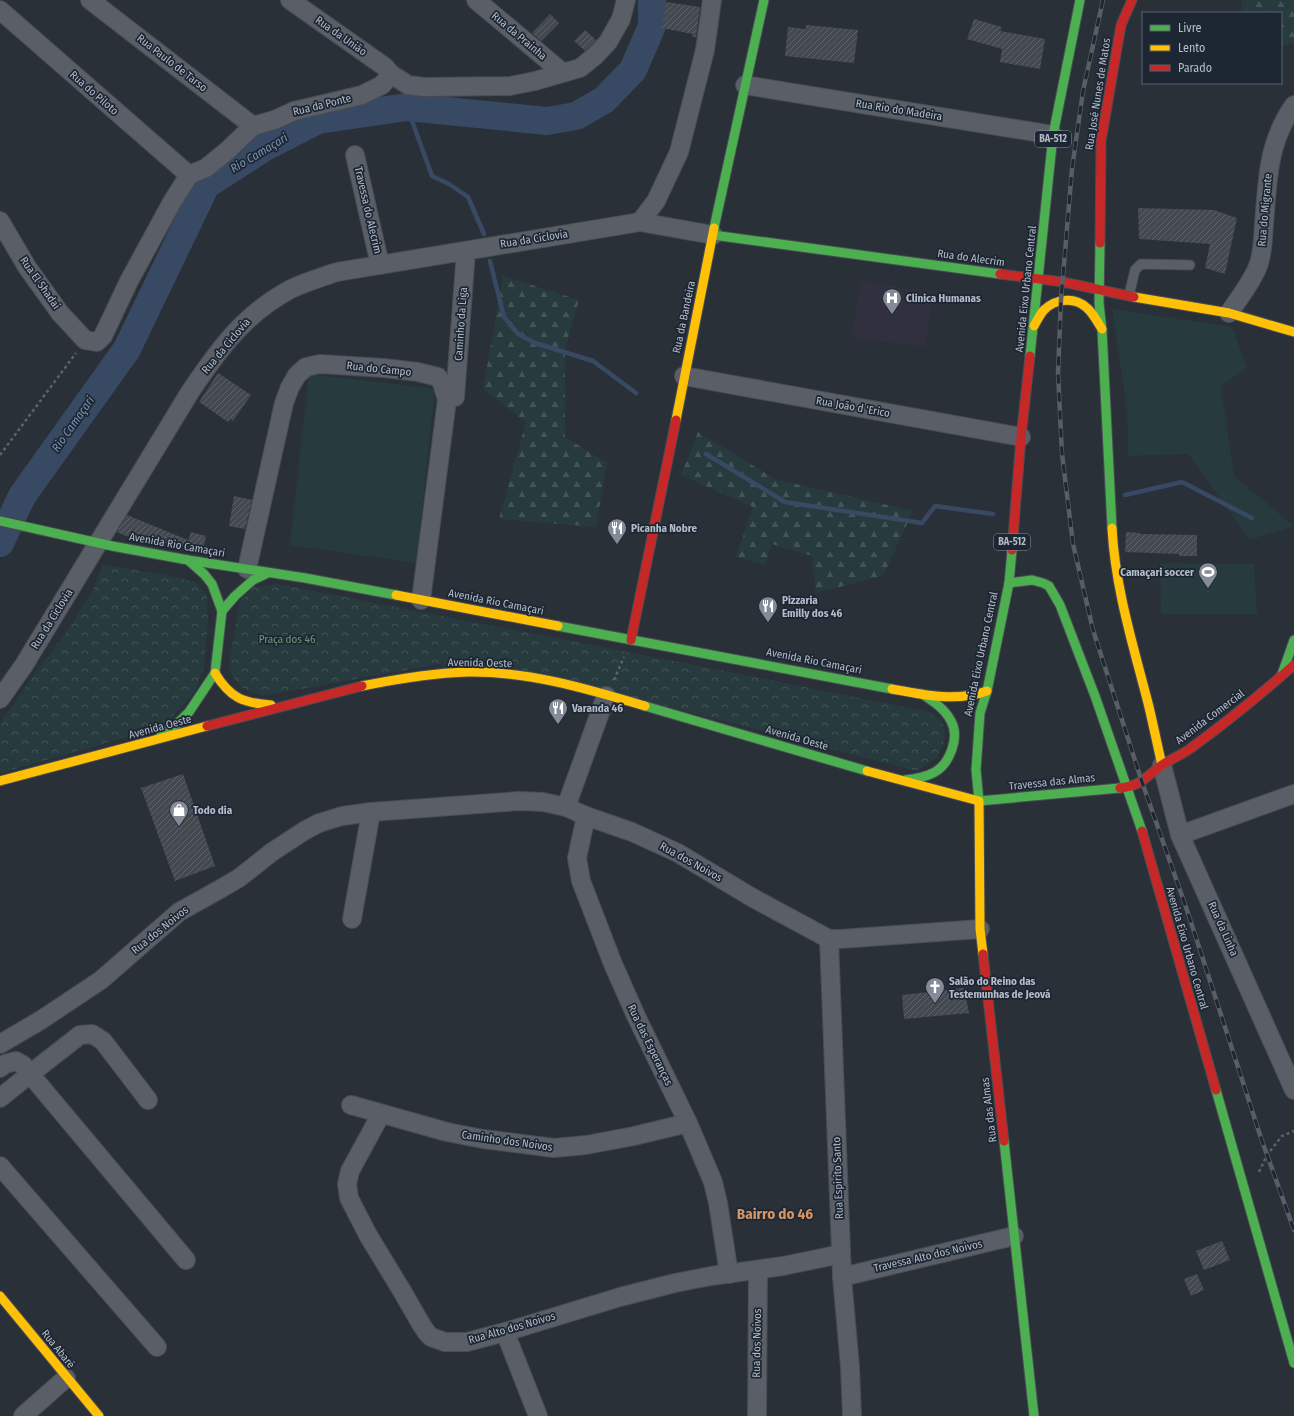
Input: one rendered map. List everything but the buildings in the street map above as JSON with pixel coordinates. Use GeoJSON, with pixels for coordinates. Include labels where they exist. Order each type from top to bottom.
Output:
{"type":"FeatureCollection","features":[{"type":"Feature","properties":{"kind":"main road","name":"Rua da Bandeira"},"geometry":{"type":"LineString","coordinates":[[630,640],[713,235],[764,0]]}},
{"type":"Feature","properties":{"kind":"main road","name":"Avenida Eixo Urbano Central"},"geometry":{"type":"LineString","coordinates":[[979,801],[976,770],[980,713],[987,691],[1009,582],[1021,437],[1039,280],[1053,135],[1080,0]]}},
{"type":"Feature","properties":{"kind":"main road","name":"Rua José Nunes de Matos"},"geometry":{"type":"LineString","coordinates":[[1099,290],[1101,141],[1122,25],[1132,0]]}},
{"type":"Feature","properties":{"kind":"main road","name":"Rua do Alecrim"},"geometry":{"type":"LineString","coordinates":[[713,235],[1039,280],[1063,282],[1099,290],[1229,313],[1294,332]]}},
{"type":"Feature","properties":{"kind":"main road"},"geometry":{"type":"LineString","coordinates":[[1099,290],[1113,554],[1128,632],[1148,704],[1162,765]]}},
{"type":"Feature","properties":{"kind":"main road"},"geometry":{"type":"LineString","coordinates":[[1034,326],[1051,304],[1061,300],[1076,300],[1091,312],[1102,330]]}},
{"type":"Feature","properties":{"kind":"main road","name":"Avenida Rio Camaçari"},"geometry":{"type":"LineString","coordinates":[[0,521],[99,543],[188,560],[248,569],[422,600],[921,694],[950,698],[970,696],[987,691]]}},
{"type":"Feature","properties":{"kind":"main road"},"geometry":{"type":"LineString","coordinates":[[148,742],[177,724],[189,712],[215,673],[222,611],[212,584],[204,574],[188,560]]}},
{"type":"Feature","properties":{"kind":"main road"},"geometry":{"type":"LineString","coordinates":[[222,611],[235,596],[253,580],[268,573]]}},
{"type":"Feature","properties":{"kind":"main road","name":"Avenida Eixo Urbano Central"},"geometry":{"type":"LineString","coordinates":[[1009,582],[1032,580],[1049,586],[1054,594],[1078,650],[1128,786],[1294,1363]]}},
{"type":"Feature","properties":{"kind":"main road","name":"Avenida Comercial"},"geometry":{"type":"LineString","coordinates":[[1282,674],[1294,640]]}},
{"type":"Feature","properties":{"kind":"main road","name":"Avenida Comercial"},"geometry":{"type":"LineString","coordinates":[[1128,786],[1142,782],[1162,765],[1190,749],[1263,692],[1294,665]]}},
{"type":"Feature","properties":{"kind":"main road","name":"Avenida Oeste"},"geometry":{"type":"LineString","coordinates":[[0,781],[284,706],[371,685],[435,674],[470,672],[508,674],[571,687],[902,781],[979,801]]}},
{"type":"Feature","properties":{"kind":"main road"},"geometry":{"type":"LineString","coordinates":[[215,673],[222,686],[232,696],[242,702],[258,705],[284,706]]}},
{"type":"Feature","properties":{"kind":"main road"},"geometry":{"type":"LineString","coordinates":[[902,781],[926,777],[936,772],[944,765],[955,734],[953,724],[942,709],[921,694]]}},
{"type":"Feature","properties":{"kind":"main road","name":"Travessa das Almas"},"geometry":{"type":"LineString","coordinates":[[979,801],[1128,786]]}},
{"type":"Feature","properties":{"kind":"main road","name":"Rua das Almas"},"geometry":{"type":"LineString","coordinates":[[979,801],[980,929],[1034,1416]]}},
{"type":"Feature","properties":{"kind":"main road","name":"Rua Abaré"},"geometry":{"type":"LineString","coordinates":[[0,1296],[66,1378],[99,1416]]}},
{"type":"Feature","properties":{"kind":"street","name":"Rua Paulo de Tarso"},"geometry":{"type":"LineString","coordinates":[[90,0],[254,126]]}},
{"type":"Feature","properties":{"kind":"street","name":"Rua da União"},"geometry":{"type":"LineString","coordinates":[[290,0],[385,67],[391,74]]}},
{"type":"Feature","properties":{"kind":"street","name":"Rua da Prainha"},"geometry":{"type":"LineString","coordinates":[[476,0],[563,73]]}},
{"type":"Feature","properties":{"kind":"street"},"geometry":{"type":"LineString","coordinates":[[391,74],[408,85],[424,87],[510,86],[535,81],[580,68],[595,56],[608,42],[621,20],[626,0]]}},
{"type":"Feature","properties":{"kind":"street"},"geometry":{"type":"LineString","coordinates":[[640,222],[656,201],[679,152],[705,50],[711,0]]}},
{"type":"Feature","properties":{"kind":"street","name":"Rua do Piloto"},"geometry":{"type":"LineString","coordinates":[[0,10],[189,175]]}},
{"type":"Feature","properties":{"kind":"street","name":"Rua da Ponte"},"geometry":{"type":"LineString","coordinates":[[189,175],[206,168],[254,126],[274,120],[294,111],[362,95],[382,84],[391,74]]}},
{"type":"Feature","properties":{"kind":"street","name":"Rua Rio do Madeira"},"geometry":{"type":"LineString","coordinates":[[745,84],[1053,135]]}},
{"type":"Feature","properties":{"kind":"street","name":"Rua do Migrante"},"geometry":{"type":"LineString","coordinates":[[1229,313],[1257,267],[1261,252],[1270,160],[1276,138],[1284,120],[1294,105]]}},
{"type":"Feature","properties":{"kind":"street","name":"Travessa do Alecrim"},"geometry":{"type":"LineString","coordinates":[[355,155],[380,265]]}},
{"type":"Feature","properties":{"kind":"street"},"geometry":{"type":"LineString","coordinates":[[86,340],[96,342],[102,336],[129,281],[172,202],[189,175]]}},
{"type":"Feature","properties":{"kind":"street","name":"Rua El Shadai"},"geometry":{"type":"LineString","coordinates":[[0,222],[27,267],[67,321],[86,340]]}},
{"type":"Feature","properties":{"kind":"street","name":"Rua da Ciclovia"},"geometry":{"type":"LineString","coordinates":[[0,699],[24,665],[190,392],[212,359],[232,335],[252,315],[268,302],[292,288],[337,272],[640,222],[713,235]]}},
{"type":"Feature","properties":{"kind":"street","name":"Caminho da Liga"},"geometry":{"type":"LineString","coordinates":[[455,397],[466,251]]}},
{"type":"Feature","properties":{"kind":"street","name":"Rua do Campo"},"geometry":{"type":"LineString","coordinates":[[248,569],[284,403],[290,387],[297,375],[306,366],[320,364],[384,368],[418,372],[438,377],[442,383],[447,400],[422,600]]}},
{"type":"Feature","properties":{"kind":"street","name":"Rua João d 'Erico"},"geometry":{"type":"LineString","coordinates":[[684,376],[1021,437]]}},
{"type":"Feature","properties":{"kind":"street"},"geometry":{"type":"LineString","coordinates":[[566,807],[606,696]]}},
{"type":"Feature","properties":{"kind":"street","name":"Rua da Linha"},"geometry":{"type":"LineString","coordinates":[[1162,765],[1180,835],[1294,1090]]}},
{"type":"Feature","properties":{"kind":"street"},"geometry":{"type":"LineString","coordinates":[[1180,835],[1294,794]]}},
{"type":"Feature","properties":{"kind":"street","name":"Rua dos Noivos"},"geometry":{"type":"LineString","coordinates":[[0,1044],[41,1020],[101,980],[179,912],[233,881],[272,852],[304,831],[325,821],[342,816],[371,812],[519,801],[543,802],[566,807],[586,816],[632,832],[678,853],[753,898],[829,939]]}},
{"type":"Feature","properties":{"kind":"street"},"geometry":{"type":"LineString","coordinates":[[352,919],[371,812]]}},
{"type":"Feature","properties":{"kind":"street","name":"Rua das Esperanças"},"geometry":{"type":"LineString","coordinates":[[586,816],[577,858],[581,881],[613,964],[636,1016],[688,1123],[713,1182],[729,1274]]}},
{"type":"Feature","properties":{"kind":"street"},"geometry":{"type":"LineString","coordinates":[[829,939],[980,929]]}},
{"type":"Feature","properties":{"kind":"street","name":"Rua Espirito Santo"},"geometry":{"type":"LineString","coordinates":[[829,939],[842,1277],[850,1367],[852,1416]]}},
{"type":"Feature","properties":{"kind":"street"},"geometry":{"type":"LineString","coordinates":[[0,1098],[80,1035],[92,1034],[103,1040],[148,1100]]}},
{"type":"Feature","properties":{"kind":"street"},"geometry":{"type":"LineString","coordinates":[[0,1068],[5,1064],[16,1061],[23,1065],[186,1260]]}},
{"type":"Feature","properties":{"kind":"street","name":"Caminho dos Noivos"},"geometry":{"type":"LineString","coordinates":[[351,1105],[454,1133],[483,1139],[554,1148],[586,1145],[634,1136],[688,1123]]}},
{"type":"Feature","properties":{"kind":"street","name":"Rua Alto dos Noivos"},"geometry":{"type":"LineString","coordinates":[[381,1114],[350,1171],[347,1184],[349,1198],[368,1235],[421,1324],[427,1333],[432,1337],[444,1342],[458,1343],[505,1332],[620,1296],[675,1283],[758,1270],[841,1254]]}},
{"type":"Feature","properties":{"kind":"street"},"geometry":{"type":"LineString","coordinates":[[0,1166],[157,1347]]}},
{"type":"Feature","properties":{"kind":"street","name":"Travessa Alto dos Noivos"},"geometry":{"type":"LineString","coordinates":[[842,1277],[1014,1236]]}},
{"type":"Feature","properties":{"kind":"street","name":"Rua dos Noivos"},"geometry":{"type":"LineString","coordinates":[[756,1416],[758,1270]]}},
{"type":"Feature","properties":{"kind":"street"},"geometry":{"type":"LineString","coordinates":[[505,1332],[538,1416]]}},
{"type":"Feature","properties":{"kind":"street"},"geometry":{"type":"LineString","coordinates":[[23,1416],[66,1378]]}},
{"type":"Feature","properties":{"kind":"lane"},"geometry":{"type":"LineString","coordinates":[[1129,295],[1136,270],[1141,264],[1190,265]]}},
{"type":"Feature","properties":{"kind":"path"},"geometry":{"type":"LineString","coordinates":[[0,455],[86,340]]}},
{"type":"Feature","properties":{"kind":"path"},"geometry":{"type":"LineString","coordinates":[[606,696],[630,640]]}},
{"type":"Feature","properties":{"kind":"path"},"geometry":{"type":"LineString","coordinates":[[1246,1195],[1258,1185],[1259,1171],[1267,1155],[1282,1136],[1294,1131]]}},
{"type":"Feature","properties":{"kind":"shaded area","name":"Clinica Humanas"},"geometry":{"type":"Polygon","coordinates":[[[861,280],[933,293],[925,347],[851,338],[861,280]]]}},
{"type":"Feature","properties":{"kind":"green space"},"geometry":{"type":"Polygon","coordinates":[[[1242,0],[1294,0],[1294,44],[1282,45],[1282,12],[1241,12],[1242,0]]]}},
{"type":"Feature","properties":{"kind":"green space"},"geometry":{"type":"Polygon","coordinates":[[[503,276],[579,300],[565,349],[565,437],[607,463],[596,527],[499,519],[526,422],[483,389],[503,276]]]}},
{"type":"Feature","properties":{"kind":"green space"},"geometry":{"type":"Polygon","coordinates":[[[1112,309],[1232,327],[1247,368],[1221,386],[1234,476],[1294,526],[1250,540],[1188,454],[1128,456],[1127,409],[1112,309]]]}},
{"type":"Feature","properties":{"kind":"green space"},"geometry":{"type":"Polygon","coordinates":[[[309,374],[435,389],[416,563],[290,545],[309,374]]]}},
{"type":"Feature","properties":{"kind":"green space"},"geometry":{"type":"Polygon","coordinates":[[[698,432],[775,479],[913,511],[883,576],[816,593],[812,556],[772,544],[765,565],[736,557],[753,507],[681,475],[698,432]]]}},
{"type":"Feature","properties":{"kind":"green space","name":"Camaçari soccer"},"geometry":{"type":"Polygon","coordinates":[[[1160,563],[1254,564],[1257,614],[1161,614],[1160,563]]]}},
{"type":"Feature","properties":{"kind":"green space"},"geometry":{"type":"Polygon","coordinates":[[[102,565],[155,573],[195,582],[207,595],[208,623],[204,667],[195,692],[167,722],[142,733],[0,773],[0,723],[66,633],[93,591],[102,565]]]}},
{"type":"Feature","properties":{"kind":"green space","name":"Praça dos 46"},"geometry":{"type":"Polygon","coordinates":[[[278,584],[929,712],[941,720],[945,731],[943,744],[937,758],[916,771],[608,691],[439,664],[263,696],[241,687],[232,675],[229,663],[240,601],[255,587],[278,584]]]}},
{"type":"Feature","properties":{"kind":"waterway","name":"Rio Camaçari"},"geometry":{"type":"LineString","coordinates":[[0,543],[22,496],[127,349],[206,185],[265,147],[318,120],[407,107],[547,121],[576,116],[604,100],[633,70],[652,26],[652,0]]}},
{"type":"Feature","properties":{"kind":"waterway"},"geometry":{"type":"LineString","coordinates":[[407,107],[432,176],[449,184],[468,197],[484,234]]}},
{"type":"Feature","properties":{"kind":"waterway"},"geometry":{"type":"LineString","coordinates":[[490,261],[504,317],[518,334],[535,343],[593,361],[636,393]]}},
{"type":"Feature","properties":{"kind":"waterway"},"geometry":{"type":"LineString","coordinates":[[706,454],[785,502],[922,523],[935,506],[993,514]]}},
{"type":"Feature","properties":{"kind":"waterway"},"geometry":{"type":"LineString","coordinates":[[1125,495],[1182,482],[1252,518]]}},
{"type":"Feature","properties":{"kind":"railway"},"geometry":{"type":"LineString","coordinates":[[1103,0],[1083,91],[1072,169],[1061,300],[1058,373],[1062,454],[1073,544],[1093,630],[1142,782],[1188,913],[1261,1138],[1294,1230]]}},
{"type":"Feature","properties":{"kind":"traffic: fast"},"geometry":{"type":"LineString","coordinates":[[714,228],[764,0]]}},
{"type":"Feature","properties":{"kind":"traffic: fast"},"geometry":{"type":"LineString","coordinates":[[1030,356],[1053,135],[1080,0]]}},
{"type":"Feature","properties":{"kind":"traffic: fast"},"geometry":{"type":"LineString","coordinates":[[713,235],[1000,274]]}},
{"type":"Feature","properties":{"kind":"traffic: fast"},"geometry":{"type":"LineString","coordinates":[[1100,243],[1099,303],[1102,330],[1112,528]]}},
{"type":"Feature","properties":{"kind":"traffic: fast"},"geometry":{"type":"LineString","coordinates":[[0,521],[112,546],[188,560],[305,578],[396,595]]}},
{"type":"Feature","properties":{"kind":"traffic: fast"},"geometry":{"type":"LineString","coordinates":[[1012,550],[1009,583],[987,691],[980,713],[976,770],[979,801],[1120,788]]}},
{"type":"Feature","properties":{"kind":"traffic: fast"},"geometry":{"type":"LineString","coordinates":[[161,734],[177,724],[189,712],[215,673],[222,611],[212,584],[204,574],[188,560]]}},
{"type":"Feature","properties":{"kind":"traffic: fast"},"geometry":{"type":"LineString","coordinates":[[222,611],[235,596],[253,580],[268,573]]}},
{"type":"Feature","properties":{"kind":"traffic: fast"},"geometry":{"type":"LineString","coordinates":[[1009,583],[1032,580],[1043,583],[1049,586],[1060,605],[1095,696],[1142,831]]}},
{"type":"Feature","properties":{"kind":"traffic: fast"},"geometry":{"type":"LineString","coordinates":[[558,626],[892,689]]}},
{"type":"Feature","properties":{"kind":"traffic: fast"},"geometry":{"type":"LineString","coordinates":[[1282,674],[1294,640]]}},
{"type":"Feature","properties":{"kind":"traffic: fast"},"geometry":{"type":"LineString","coordinates":[[905,780],[935,772],[949,756],[954,742],[954,727],[951,721],[938,706],[922,694]]}},
{"type":"Feature","properties":{"kind":"traffic: fast"},"geometry":{"type":"LineString","coordinates":[[645,706],[867,771]]}},
{"type":"Feature","properties":{"kind":"traffic: fast"},"geometry":{"type":"LineString","coordinates":[[1216,1090],[1294,1363]]}},
{"type":"Feature","properties":{"kind":"traffic: fast"},"geometry":{"type":"LineString","coordinates":[[1004,1141],[1034,1416]]}},
{"type":"Feature","properties":{"kind":"traffic: slow"},"geometry":{"type":"LineString","coordinates":[[676,420],[714,228]]}},
{"type":"Feature","properties":{"kind":"traffic: slow"},"geometry":{"type":"LineString","coordinates":[[1134,297],[1229,313],[1294,332]]}},
{"type":"Feature","properties":{"kind":"traffic: slow"},"geometry":{"type":"LineString","coordinates":[[1034,326],[1044,310],[1054,303],[1066,300],[1077,302],[1087,308],[1094,315],[1102,329]]}},
{"type":"Feature","properties":{"kind":"traffic: slow"},"geometry":{"type":"LineString","coordinates":[[1112,528],[1121,594],[1162,765]]}},
{"type":"Feature","properties":{"kind":"traffic: slow"},"geometry":{"type":"LineString","coordinates":[[396,595],[558,626]]}},
{"type":"Feature","properties":{"kind":"traffic: slow"},"geometry":{"type":"LineString","coordinates":[[362,686],[428,675],[490,672],[513,674],[558,682],[645,706]]}},
{"type":"Feature","properties":{"kind":"traffic: slow"},"geometry":{"type":"LineString","coordinates":[[215,673],[226,688],[238,698],[253,703],[271,705]]}},
{"type":"Feature","properties":{"kind":"traffic: slow"},"geometry":{"type":"LineString","coordinates":[[892,689],[952,697],[987,691]]}},
{"type":"Feature","properties":{"kind":"traffic: slow"},"geometry":{"type":"LineString","coordinates":[[0,781],[207,726]]}},
{"type":"Feature","properties":{"kind":"traffic: slow"},"geometry":{"type":"LineString","coordinates":[[867,771],[979,801],[980,929],[983,954]]}},
{"type":"Feature","properties":{"kind":"traffic: slow"},"geometry":{"type":"LineString","coordinates":[[0,1296],[99,1416]]}},
{"type":"Feature","properties":{"kind":"traffic: jam"},"geometry":{"type":"LineString","coordinates":[[1100,243],[1101,141],[1121,25],[1132,0]]}},
{"type":"Feature","properties":{"kind":"traffic: jam"},"geometry":{"type":"LineString","coordinates":[[1000,274],[1063,282],[1134,297]]}},
{"type":"Feature","properties":{"kind":"traffic: jam"},"geometry":{"type":"LineString","coordinates":[[1012,550],[1021,437],[1030,356]]}},
{"type":"Feature","properties":{"kind":"traffic: jam"},"geometry":{"type":"LineString","coordinates":[[631,640],[676,420]]}},
{"type":"Feature","properties":{"kind":"traffic: jam"},"geometry":{"type":"LineString","coordinates":[[1120,788],[1139,783],[1162,765],[1188,750],[1244,708],[1294,665]]}},
{"type":"Feature","properties":{"kind":"traffic: jam"},"geometry":{"type":"LineString","coordinates":[[207,726],[362,686]]}},
{"type":"Feature","properties":{"kind":"traffic: jam"},"geometry":{"type":"LineString","coordinates":[[1142,831],[1216,1090]]}},
{"type":"Feature","properties":{"kind":"traffic: jam"},"geometry":{"type":"LineString","coordinates":[[983,954],[1004,1141]]}},
{"type":"Feature","properties":{"kind":"place","name":"Clinica Humanas"},"geometry":{"type":"Point","coordinates":[892,315]}},
{"type":"Feature","properties":{"kind":"place","name":"Picanha Nobre"},"geometry":{"type":"Point","coordinates":[617,545]}},
{"type":"Feature","properties":{"kind":"place","name":"Camaçari soccer"},"geometry":{"type":"Point","coordinates":[1208,589]}},
{"type":"Feature","properties":{"kind":"place","name":"Pizzaria Emilly dos 46"},"geometry":{"type":"Point","coordinates":[768,623]}},
{"type":"Feature","properties":{"kind":"place","name":"Varanda 46"},"geometry":{"type":"Point","coordinates":[558,725]}},
{"type":"Feature","properties":{"kind":"place","name":"Todo dia"},"geometry":{"type":"Point","coordinates":[179,827]}},
{"type":"Feature","properties":{"kind":"place","name":"Salão do Reino das Testemunhas de Jeová"},"geometry":{"type":"Point","coordinates":[935,1004]}},
{"type":"Feature","properties":{"kind":"district","name":"Bairro do 46"},"geometry":{"type":"Point","coordinates":[775,1214]}}]}
